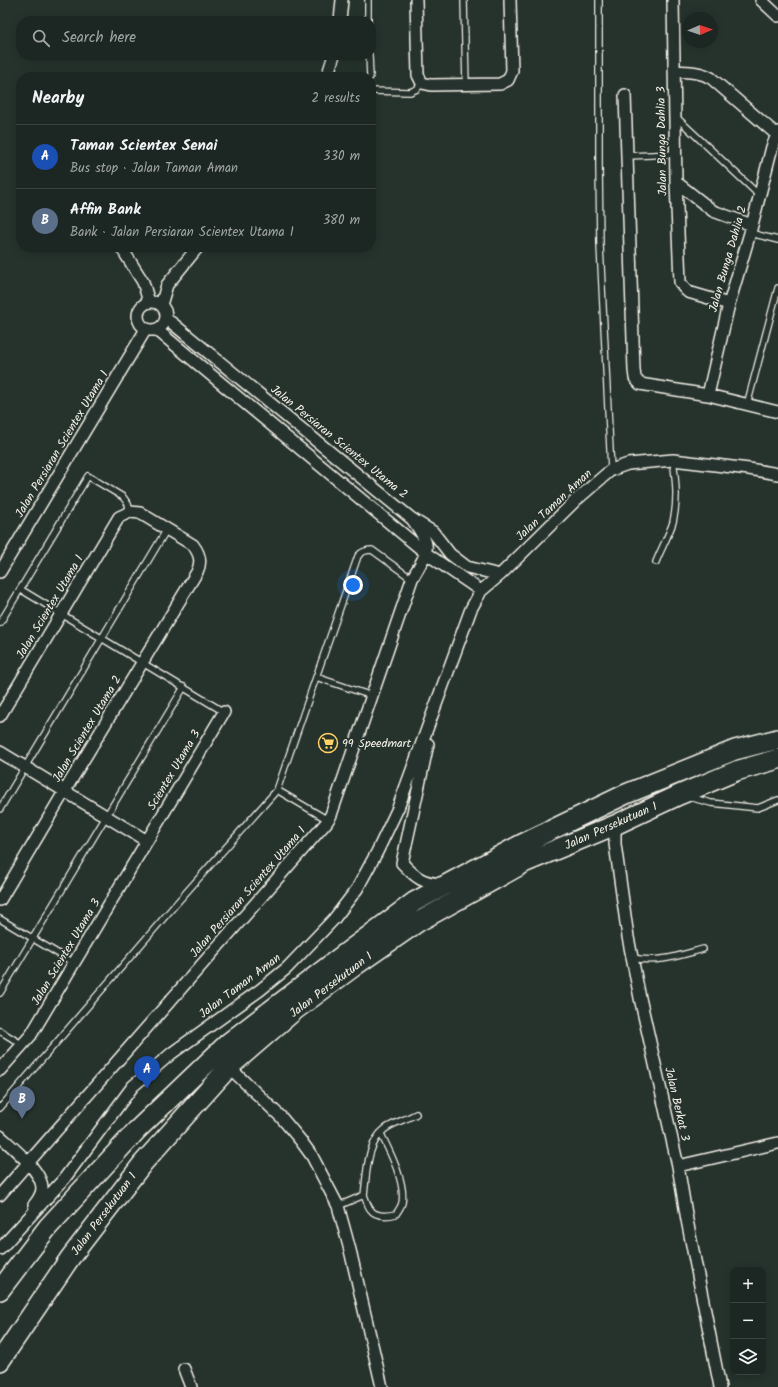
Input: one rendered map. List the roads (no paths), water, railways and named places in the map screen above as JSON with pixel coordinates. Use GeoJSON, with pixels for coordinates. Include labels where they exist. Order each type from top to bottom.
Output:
{"type":"FeatureCollection","features":[{"type":"Feature","properties":{"kind":"highway","name":"Jalan Persekutuan 1"},"geometry":{"type":"LineString","coordinates":[[0,1290],[48,1227],[137,1130],[228,1043],[338,958],[414,902],[454,882],[520,845],[626,794],[735,750],[778,739]]}},
{"type":"Feature","properties":{"kind":"highway","name":"Jalan Persekutuan 1"},"geometry":{"type":"LineString","coordinates":[[0,1361],[70,1258],[143,1163],[229,1067],[296,1010],[356,965],[418,922],[526,862],[615,825],[679,795],[736,771],[778,759]]}},
{"type":"Feature","properties":{"kind":"street"},"geometry":{"type":"LineString","coordinates":[[340,16],[342,0]]}},
{"type":"Feature","properties":{"kind":"street"},"geometry":{"type":"LineString","coordinates":[[416,0],[420,79],[431,85],[500,84],[508,80],[512,71],[510,0]]}},
{"type":"Feature","properties":{"kind":"street","name":"Jalan Bunga Dahlia 3"},"geometry":{"type":"LineString","coordinates":[[673,0],[675,154],[680,282],[688,292],[729,304]]}},
{"type":"Feature","properties":{"kind":"street"},"geometry":{"type":"LineString","coordinates":[[761,0],[778,16]]}},
{"type":"Feature","properties":{"kind":"street"},"geometry":{"type":"LineString","coordinates":[[329,72],[332,60]]}},
{"type":"Feature","properties":{"kind":"street"},"geometry":{"type":"LineString","coordinates":[[674,71],[704,74],[711,78],[777,133]]}},
{"type":"Feature","properties":{"kind":"street"},"geometry":{"type":"LineString","coordinates":[[625,95],[632,329],[635,378],[640,384],[708,394],[778,412]]}},
{"type":"Feature","properties":{"kind":"street","name":"Jalan Bunga Dahlia 2"},"geometry":{"type":"LineString","coordinates":[[708,394],[729,304],[777,133]]}},
{"type":"Feature","properties":{"kind":"street"},"geometry":{"type":"LineString","coordinates":[[676,182],[712,211],[751,229]]}},
{"type":"Feature","properties":{"kind":"street"},"geometry":{"type":"LineString","coordinates":[[123,252],[143,282],[149,302]]}},
{"type":"Feature","properties":{"kind":"street"},"geometry":{"type":"LineString","coordinates":[[161,305],[167,285],[194,252]]}},
{"type":"Feature","properties":{"kind":"street"},"geometry":{"type":"LineString","coordinates":[[152,329],[162,327],[166,319],[165,310],[156,302],[149,302],[142,306],[138,313],[141,324],[152,329],[427,554],[481,591]]}},
{"type":"Feature","properties":{"kind":"street","name":"Jalan Persiaran Scientex Utama 2"},"geometry":{"type":"LineString","coordinates":[[166,319],[412,519],[433,532],[450,554],[467,567],[500,575]]}},
{"type":"Feature","properties":{"kind":"street","name":"Jalan Persiaran Scientex Utama 1"},"geometry":{"type":"LineString","coordinates":[[0,572],[152,329]]}},
{"type":"Feature","properties":{"kind":"street","name":"Jalan Taman Aman"},"geometry":{"type":"LineString","coordinates":[[0,1248],[64,1178],[133,1086],[172,1053],[260,990],[287,968],[334,920],[357,889],[398,808],[471,609],[481,591],[500,575],[575,501],[611,470],[628,464],[673,460],[778,474]]}},
{"type":"Feature","properties":{"kind":"street"},"geometry":{"type":"LineString","coordinates":[[128,513],[140,513],[167,530]]}},
{"type":"Feature","properties":{"kind":"street","name":"Jalan Scientex Utama 1"},"geometry":{"type":"LineString","coordinates":[[0,716],[119,517],[128,513]]}},
{"type":"Feature","properties":{"kind":"street"},"geometry":{"type":"LineString","coordinates":[[412,519],[424,535],[427,554]]}},
{"type":"Feature","properties":{"kind":"street","name":"Jalan Scientex Utama 2"},"geometry":{"type":"LineString","coordinates":[[0,900],[200,566],[198,551],[193,545],[167,530]]}},
{"type":"Feature","properties":{"kind":"street","name":"Jalan Persiaran Scientex Utama 1"},"geometry":{"type":"LineString","coordinates":[[0,1195],[328,820],[412,579],[427,554]]}},
{"type":"Feature","properties":{"kind":"street","name":"Jalan Taman Aman"},"geometry":{"type":"LineString","coordinates":[[437,704],[402,864],[412,874],[425,882],[435,884],[454,882]]}},
{"type":"Feature","properties":{"kind":"street","name":"Scientex Utama 3"},"geometry":{"type":"LineString","coordinates":[[147,841],[224,712]]}},
{"type":"Feature","properties":{"kind":"street"},"geometry":{"type":"LineString","coordinates":[[0,752],[24,768],[147,841]]}},
{"type":"Feature","properties":{"kind":"street","name":"Jalan Berkat 3"},"geometry":{"type":"LineString","coordinates":[[615,825],[615,844],[632,958],[678,1166],[687,1220],[720,1387]]}},
{"type":"Feature","properties":{"kind":"street","name":"Jalan Scientex Utama 3"},"geometry":{"type":"LineString","coordinates":[[0,1070],[31,1035],[147,841]]}},
{"type":"Feature","properties":{"kind":"street"},"geometry":{"type":"LineString","coordinates":[[229,1067],[281,1117],[301,1141],[312,1156],[338,1206],[350,1250],[382,1387]]}},
{"type":"Feature","properties":{"kind":"street"},"geometry":{"type":"LineString","coordinates":[[0,1136],[29,1162],[39,1179],[42,1188],[39,1198],[0,1248]]}},
{"type":"Feature","properties":{"kind":"street"},"geometry":{"type":"LineString","coordinates":[[678,1166],[778,1143]]}},
{"type":"Feature","properties":{"kind":"street"},"geometry":{"type":"LineString","coordinates":[[184,1369],[191,1387]]}},
{"type":"Feature","properties":{"kind":"lane"},"geometry":{"type":"LineString","coordinates":[[368,0],[368,16]]}},
{"type":"Feature","properties":{"kind":"lane"},"geometry":{"type":"LineString","coordinates":[[464,0],[466,84]]}},
{"type":"Feature","properties":{"kind":"lane"},"geometry":{"type":"LineString","coordinates":[[599,0],[600,245],[611,470]]}},
{"type":"Feature","properties":{"kind":"lane"},"geometry":{"type":"LineString","coordinates":[[369,60],[370,72]]}},
{"type":"Feature","properties":{"kind":"lane"},"geometry":{"type":"LineString","coordinates":[[376,91],[410,92],[417,89],[420,79]]}},
{"type":"Feature","properties":{"kind":"lane"},"geometry":{"type":"LineString","coordinates":[[675,115],[759,196]]}},
{"type":"Feature","properties":{"kind":"lane"},"geometry":{"type":"LineString","coordinates":[[628,156],[675,154]]}},
{"type":"Feature","properties":{"kind":"lane"},"geometry":{"type":"LineString","coordinates":[[751,229],[778,240]]}},
{"type":"Feature","properties":{"kind":"lane"},"geometry":{"type":"LineString","coordinates":[[747,405],[778,288]]}},
{"type":"Feature","properties":{"kind":"lane"},"geometry":{"type":"LineString","coordinates":[[656,562],[672,523],[676,502],[676,482],[673,460]]}},
{"type":"Feature","properties":{"kind":"lane"},"geometry":{"type":"LineString","coordinates":[[0,623],[88,476],[123,497],[128,504],[128,513]]}},
{"type":"Feature","properties":{"kind":"lane"},"geometry":{"type":"LineString","coordinates":[[0,808],[167,530]]}},
{"type":"Feature","properties":{"kind":"lane"},"geometry":{"type":"LineString","coordinates":[[0,1108],[175,905],[277,790],[358,556],[361,552],[372,550],[412,579]]}},
{"type":"Feature","properties":{"kind":"lane"},"geometry":{"type":"LineString","coordinates":[[20,589],[224,712]]}},
{"type":"Feature","properties":{"kind":"lane"},"geometry":{"type":"LineString","coordinates":[[316,677],[372,696]]}},
{"type":"Feature","properties":{"kind":"lane"},"geometry":{"type":"LineString","coordinates":[[0,993],[184,687]]}},
{"type":"Feature","properties":{"kind":"lane"},"geometry":{"type":"LineString","coordinates":[[277,790],[328,820]]}},
{"type":"Feature","properties":{"kind":"lane"},"geometry":{"type":"LineString","coordinates":[[679,795],[711,803],[758,808],[778,800]]}},
{"type":"Feature","properties":{"kind":"lane"},"geometry":{"type":"LineString","coordinates":[[0,919],[74,963]]}},
{"type":"Feature","properties":{"kind":"lane"},"geometry":{"type":"LineString","coordinates":[[632,958],[646,961],[661,960],[703,949]]}},
{"type":"Feature","properties":{"kind":"lane"},"geometry":{"type":"LineString","coordinates":[[0,1031],[23,1045]]}},
{"type":"Feature","properties":{"kind":"lane"},"geometry":{"type":"LineString","coordinates":[[381,1134],[395,1163],[401,1187],[401,1205],[396,1214],[385,1216],[374,1213],[370,1210],[364,1195],[373,1143],[385,1129],[416,1114]]}},
{"type":"Feature","properties":{"kind":"lane"},"geometry":{"type":"LineString","coordinates":[[338,1206],[364,1195]]}},
{"type":"Feature","properties":{"kind":"place","name":"99 Speedmart"},"geometry":{"type":"Point","coordinates":[328,743]}},
{"type":"Feature","properties":{"kind":"place","name":"Taman Scientex Senai"},"geometry":{"type":"Point","coordinates":[147,1089]}},
{"type":"Feature","properties":{"kind":"place","name":"Affin Bank"},"geometry":{"type":"Point","coordinates":[22,1119]}}]}
